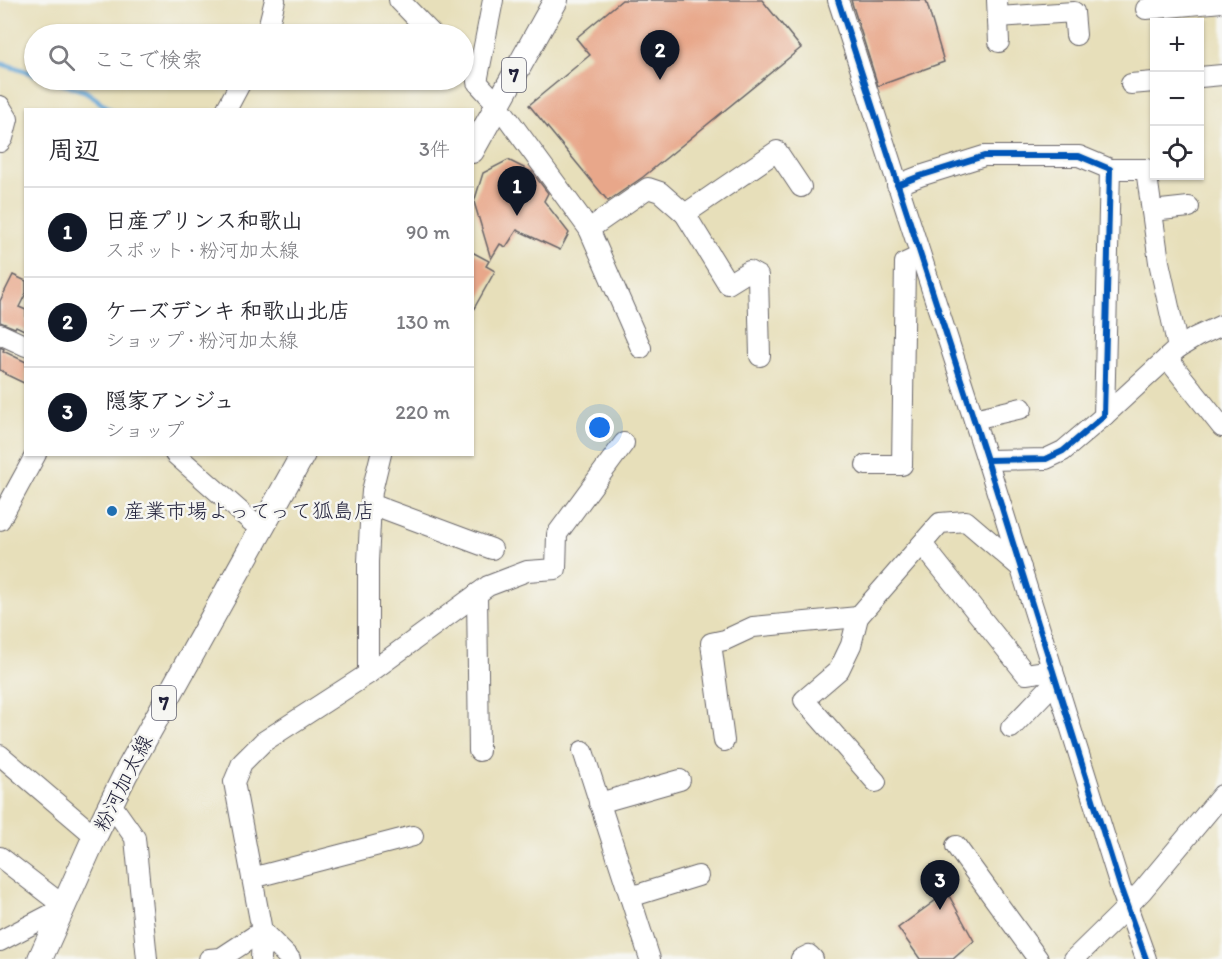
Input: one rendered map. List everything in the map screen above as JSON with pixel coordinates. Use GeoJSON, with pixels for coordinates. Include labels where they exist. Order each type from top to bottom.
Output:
{"type":"FeatureCollection","features":[{"type":"Feature","properties":{"kind":"main road","name":"7"},"geometry":{"type":"LineString","coordinates":[[474,147],[556,0]]}},
{"type":"Feature","properties":{"kind":"main road","name":"粉河加太線"},"geometry":{"type":"LineString","coordinates":[[40,959],[111,804],[167,698],[302,456]]}},
{"type":"Feature","properties":{"kind":"street"},"geometry":{"type":"LineString","coordinates":[[269,24],[274,0]]}},
{"type":"Feature","properties":{"kind":"street"},"geometry":{"type":"LineString","coordinates":[[399,0],[422,24]]}},
{"type":"Feature","properties":{"kind":"street"},"geometry":{"type":"LineString","coordinates":[[474,62],[494,0]]}},
{"type":"Feature","properties":{"kind":"street"},"geometry":{"type":"LineString","coordinates":[[838,0],[974,419],[1121,889],[1146,959]]}},
{"type":"Feature","properties":{"kind":"street"},"geometry":{"type":"LineString","coordinates":[[1146,9],[1222,2]]}},
{"type":"Feature","properties":{"kind":"street"},"geometry":{"type":"LineString","coordinates":[[999,42],[998,9],[1074,12],[1076,35]]}},
{"type":"Feature","properties":{"kind":"street"},"geometry":{"type":"LineString","coordinates":[[1204,77],[1222,75]]}},
{"type":"Feature","properties":{"kind":"street"},"geometry":{"type":"LineString","coordinates":[[474,79],[498,105],[589,230],[641,348]]}},
{"type":"Feature","properties":{"kind":"street"},"geometry":{"type":"LineString","coordinates":[[1131,84],[1150,82]]}},
{"type":"Feature","properties":{"kind":"street"},"geometry":{"type":"LineString","coordinates":[[227,108],[237,90]]}},
{"type":"Feature","properties":{"kind":"street"},"geometry":{"type":"LineString","coordinates":[[0,106],[8,119],[0,142]]}},
{"type":"Feature","properties":{"kind":"street"},"geometry":{"type":"LineString","coordinates":[[685,214],[777,151],[801,187]]}},
{"type":"Feature","properties":{"kind":"street"},"geometry":{"type":"LineString","coordinates":[[897,185],[984,156],[1079,156],[1110,169],[1146,169],[1172,353],[1222,427]]}},
{"type":"Feature","properties":{"kind":"street"},"geometry":{"type":"LineString","coordinates":[[1104,416],[1110,169]]}},
{"type":"Feature","properties":{"kind":"street"},"geometry":{"type":"LineString","coordinates":[[589,230],[648,188],[660,192],[685,214],[728,284],[750,271],[758,276],[760,356]]}},
{"type":"Feature","properties":{"kind":"street"},"geometry":{"type":"LineString","coordinates":[[1152,211],[1189,207]]}},
{"type":"Feature","properties":{"kind":"street"},"geometry":{"type":"LineString","coordinates":[[866,465],[902,465],[904,263],[920,256]]}},
{"type":"Feature","properties":{"kind":"street"},"geometry":{"type":"LineString","coordinates":[[987,460],[1046,459],[1063,451],[1172,353],[1196,337],[1222,325]]}},
{"type":"Feature","properties":{"kind":"street"},"geometry":{"type":"LineString","coordinates":[[0,334],[24,345]]}},
{"type":"Feature","properties":{"kind":"street"},"geometry":{"type":"LineString","coordinates":[[974,419],[1022,408]]}},
{"type":"Feature","properties":{"kind":"street"},"geometry":{"type":"LineString","coordinates":[[261,959],[262,931],[234,782],[242,763],[263,742],[368,674],[488,585],[527,571],[556,569],[557,534],[624,443]]}},
{"type":"Feature","properties":{"kind":"street"},"geometry":{"type":"LineString","coordinates":[[0,520],[35,456]]}},
{"type":"Feature","properties":{"kind":"street"},"geometry":{"type":"LineString","coordinates":[[177,456],[261,529]]}},
{"type":"Feature","properties":{"kind":"street"},"geometry":{"type":"LineString","coordinates":[[368,674],[368,562],[371,504],[381,456]]}},
{"type":"Feature","properties":{"kind":"street"},"geometry":{"type":"LineString","coordinates":[[371,504],[492,549]]}},
{"type":"Feature","properties":{"kind":"street"},"geometry":{"type":"LineString","coordinates":[[876,782],[804,700],[839,670],[851,645],[858,617],[940,523],[966,521],[1021,568]]}},
{"type":"Feature","properties":{"kind":"street"},"geometry":{"type":"LineString","coordinates":[[922,544],[1026,674],[1054,675]]}},
{"type":"Feature","properties":{"kind":"street"},"geometry":{"type":"LineString","coordinates":[[477,594],[479,751]]}},
{"type":"Feature","properties":{"kind":"street"},"geometry":{"type":"LineString","coordinates":[[724,741],[711,643],[724,640],[753,627],[858,617]]}},
{"type":"Feature","properties":{"kind":"street"},"geometry":{"type":"LineString","coordinates":[[1011,728],[1054,675]]}},
{"type":"Feature","properties":{"kind":"street"},"geometry":{"type":"LineString","coordinates":[[583,751],[650,959]]}},
{"type":"Feature","properties":{"kind":"street"},"geometry":{"type":"LineString","coordinates":[[0,755],[95,836]]}},
{"type":"Feature","properties":{"kind":"street"},"geometry":{"type":"LineString","coordinates":[[599,803],[680,780]]}},
{"type":"Feature","properties":{"kind":"street"},"geometry":{"type":"LineString","coordinates":[[1074,959],[1128,906],[1222,795]]}},
{"type":"Feature","properties":{"kind":"street"},"geometry":{"type":"LineString","coordinates":[[111,804],[135,838],[147,959]]}},
{"type":"Feature","properties":{"kind":"street"},"geometry":{"type":"LineString","coordinates":[[252,878],[413,836]]}},
{"type":"Feature","properties":{"kind":"street"},"geometry":{"type":"LineString","coordinates":[[956,846],[1038,959]]}},
{"type":"Feature","properties":{"kind":"street"},"geometry":{"type":"LineString","coordinates":[[0,859],[65,907],[0,941]]}},
{"type":"Feature","properties":{"kind":"street"},"geometry":{"type":"LineString","coordinates":[[630,897],[698,876]]}},
{"type":"Feature","properties":{"kind":"street"},"geometry":{"type":"LineString","coordinates":[[209,959],[221,958],[262,931]]}},
{"type":"Feature","properties":{"kind":"street"},"geometry":{"type":"LineString","coordinates":[[262,931],[290,959]]}},
{"type":"Feature","properties":{"kind":"street"},"geometry":{"type":"LineString","coordinates":[[801,959],[810,955],[813,959]]}},
{"type":"Feature","properties":{"kind":"building"},"geometry":{"type":"Polygon","coordinates":[[[622,0],[762,0],[801,48],[643,177],[608,201],[529,105],[590,55],[576,38],[622,0]]]}},
{"type":"Feature","properties":{"kind":"building"},"geometry":{"type":"Polygon","coordinates":[[[851,0],[926,0],[944,62],[878,86],[851,0]]]}},
{"type":"Feature","properties":{"kind":"building"},"geometry":{"type":"Polygon","coordinates":[[[508,160],[532,172],[548,193],[544,201],[569,233],[560,250],[517,230],[506,247],[500,244],[491,259],[474,202],[483,173],[508,160]]]}},
{"type":"Feature","properties":{"kind":"building"},"geometry":{"type":"Polygon","coordinates":[[[474,253],[489,261],[486,266],[495,271],[474,308],[474,253]]]}},
{"type":"Feature","properties":{"kind":"building"},"geometry":{"type":"Polygon","coordinates":[[[13,275],[24,280],[24,297],[19,307],[24,309],[24,330],[0,322],[0,301],[13,275]]]}},
{"type":"Feature","properties":{"kind":"building"},"geometry":{"type":"Polygon","coordinates":[[[0,347],[4,349],[3,351],[24,361],[24,383],[5,374],[0,370],[0,347]]]}},
{"type":"Feature","properties":{"kind":"building"},"geometry":{"type":"Polygon","coordinates":[[[947,892],[974,941],[953,959],[920,959],[898,928],[947,892]]]}},
{"type":"Feature","properties":{"kind":"waterway"},"geometry":{"type":"LineString","coordinates":[[0,63],[24,71]]}},
{"type":"Feature","properties":{"kind":"waterway"},"geometry":{"type":"LineString","coordinates":[[82,90],[108,108]]}},
{"type":"Feature","properties":{"kind":"cycle path"},"geometry":{"type":"LineString","coordinates":[[838,0],[987,460],[1121,889],[1146,959]]}},
{"type":"Feature","properties":{"kind":"cycle path"},"geometry":{"type":"LineString","coordinates":[[897,185],[984,156],[1079,156],[1110,169],[1104,416],[1063,451],[1046,459],[987,460]]}},
{"type":"Feature","properties":{"kind":"place","name":"ケーズデンキ 和歌山北店"},"geometry":{"type":"Point","coordinates":[660,80]}},
{"type":"Feature","properties":{"kind":"place","name":"日産プリンス和歌山"},"geometry":{"type":"Point","coordinates":[517,216]}},
{"type":"Feature","properties":{"kind":"place","name":"産業市場よってって狐島店"},"geometry":{"type":"Point","coordinates":[112,511]}},
{"type":"Feature","properties":{"kind":"place","name":"隠家アンジュ"},"geometry":{"type":"Point","coordinates":[940,910]}}]}
